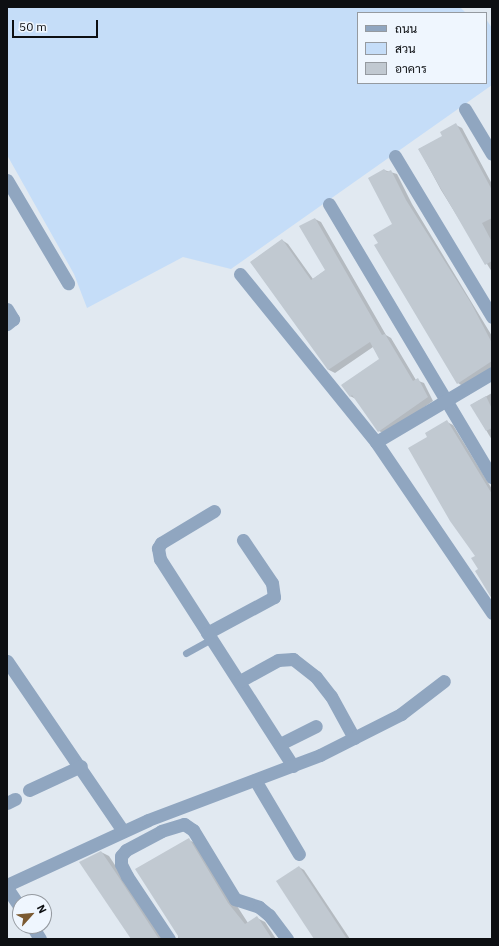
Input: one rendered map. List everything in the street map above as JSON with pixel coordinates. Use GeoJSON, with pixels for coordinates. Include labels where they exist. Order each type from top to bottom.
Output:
{"type":"FeatureCollection","features":[{"type":"Feature","properties":{"kind":"street"},"geometry":{"type":"LineString","coordinates":[[465,109],[492,154]]}},
{"type":"Feature","properties":{"kind":"street"},"geometry":{"type":"LineString","coordinates":[[395,156],[492,317]]}},
{"type":"Feature","properties":{"kind":"street"},"geometry":{"type":"LineString","coordinates":[[7,180],[68,282]]}},
{"type":"Feature","properties":{"kind":"street"},"geometry":{"type":"LineString","coordinates":[[328,204],[492,476]]}},
{"type":"Feature","properties":{"kind":"street"},"geometry":{"type":"LineString","coordinates":[[240,274],[378,446],[492,613]]}},
{"type":"Feature","properties":{"kind":"street"},"geometry":{"type":"LineString","coordinates":[[7,309],[14,319],[7,324]]}},
{"type":"Feature","properties":{"kind":"street"},"geometry":{"type":"LineString","coordinates":[[378,446],[448,404],[492,373]]}},
{"type":"Feature","properties":{"kind":"street"},"geometry":{"type":"LineString","coordinates":[[448,404],[492,382]]}},
{"type":"Feature","properties":{"kind":"street"},"geometry":{"type":"LineString","coordinates":[[214,511],[167,538],[158,548],[160,559],[209,636],[240,681],[293,766]]}},
{"type":"Feature","properties":{"kind":"street"},"geometry":{"type":"LineString","coordinates":[[209,636],[274,598],[272,583],[243,540]]}},
{"type":"Feature","properties":{"kind":"street"},"geometry":{"type":"LineString","coordinates":[[240,681],[278,660],[293,659],[316,677],[331,696],[354,738]]}},
{"type":"Feature","properties":{"kind":"street"},"geometry":{"type":"LineString","coordinates":[[7,661],[123,831]]}},
{"type":"Feature","properties":{"kind":"street"},"geometry":{"type":"LineString","coordinates":[[7,887],[123,831],[293,766],[354,738],[401,714],[444,681]]}},
{"type":"Feature","properties":{"kind":"street"},"geometry":{"type":"LineString","coordinates":[[280,744],[316,726]]}},
{"type":"Feature","properties":{"kind":"street"},"geometry":{"type":"LineString","coordinates":[[29,790],[80,766]]}},
{"type":"Feature","properties":{"kind":"street"},"geometry":{"type":"LineString","coordinates":[[255,780],[300,854]]}},
{"type":"Feature","properties":{"kind":"street"},"geometry":{"type":"LineString","coordinates":[[169,939],[127,876],[121,864],[121,856],[126,850],[161,831],[184,824],[193,830],[234,899],[259,907],[269,915],[287,939]]}},
{"type":"Feature","properties":{"kind":"lane"},"geometry":{"type":"LineString","coordinates":[[186,653],[209,636]]}},
{"type":"Feature","properties":{"kind":"green space"},"geometry":{"type":"Polygon","coordinates":[[[7,7],[460,7],[465,12],[357,12],[357,84],[487,84],[487,20],[492,28],[492,85],[231,269],[183,257],[87,308],[74,274],[7,155],[7,7]]]}},
{"type":"Feature","properties":{"kind":"building"},"geometry":{"type":"Polygon","coordinates":[[[456,123],[492,190],[492,218],[482,223],[492,242],[492,261],[485,265],[418,149],[442,136],[440,132],[456,123]]]}},
{"type":"Feature","properties":{"kind":"building"},"geometry":{"type":"Polygon","coordinates":[[[384,169],[387,172],[391,170],[406,200],[471,303],[492,343],[492,361],[457,384],[374,245],[378,243],[373,235],[392,224],[368,178],[384,169]]]}},
{"type":"Feature","properties":{"kind":"building"},"geometry":{"type":"Polygon","coordinates":[[[315,218],[382,335],[385,334],[413,381],[418,378],[428,397],[378,432],[352,395],[350,397],[341,385],[379,359],[370,342],[328,370],[250,262],[282,239],[311,280],[325,270],[299,226],[315,218]]]}},
{"type":"Feature","properties":{"kind":"building"},"geometry":{"type":"Polygon","coordinates":[[[486,396],[492,409],[492,428],[486,431],[470,405],[486,396]]]}},
{"type":"Feature","properties":{"kind":"building"},"geometry":{"type":"Polygon","coordinates":[[[447,420],[492,494],[492,599],[475,571],[478,569],[471,558],[475,556],[450,521],[408,448],[427,437],[425,433],[447,420]]]}},
{"type":"Feature","properties":{"kind":"building"},"geometry":{"type":"Polygon","coordinates":[[[189,838],[228,903],[245,924],[257,916],[272,939],[180,939],[135,869],[189,838]]]}},
{"type":"Feature","properties":{"kind":"building"},"geometry":{"type":"Polygon","coordinates":[[[101,851],[159,939],[131,939],[79,862],[101,851]]]}},
{"type":"Feature","properties":{"kind":"building"},"geometry":{"type":"Polygon","coordinates":[[[299,866],[347,939],[314,939],[287,898],[276,881],[299,866]]]}}]}
